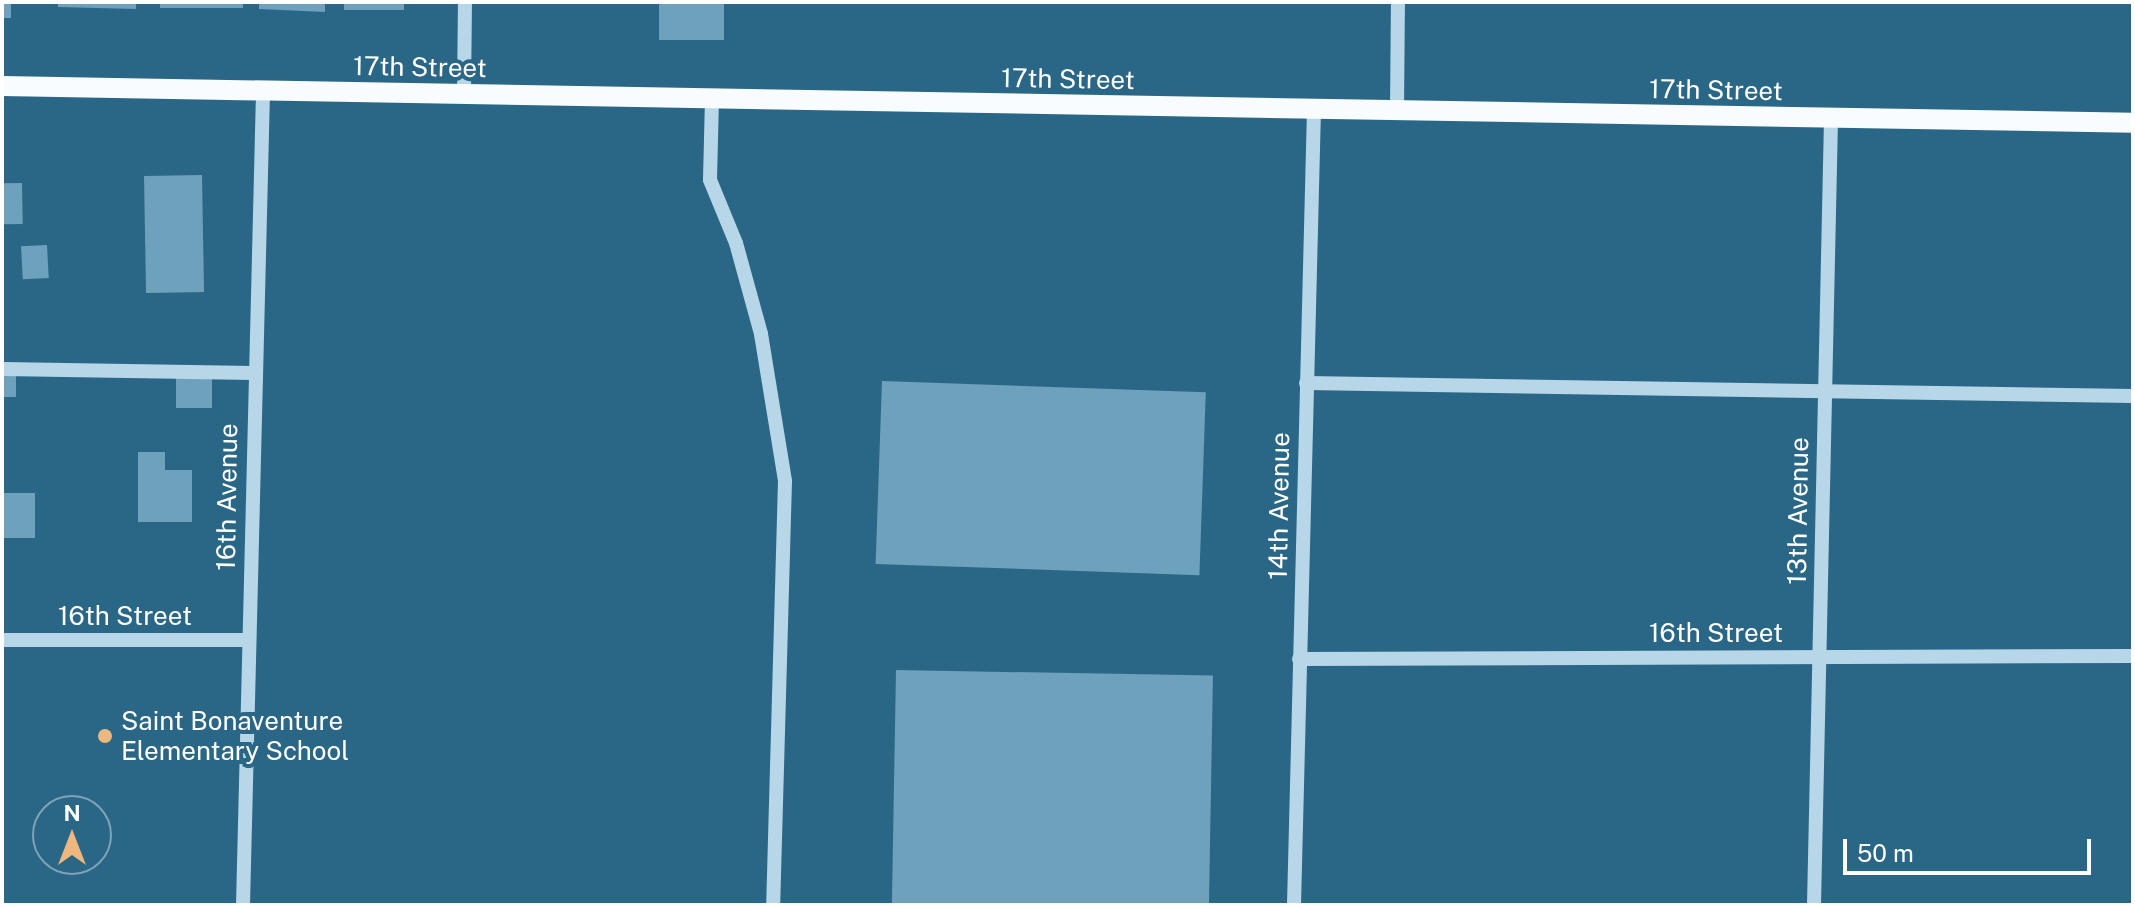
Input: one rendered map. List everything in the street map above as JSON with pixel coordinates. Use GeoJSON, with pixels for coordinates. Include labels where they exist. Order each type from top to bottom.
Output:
{"type":"FeatureCollection","features":[{"type":"Feature","properties":{"kind":"main road","name":"17th Street"},"geometry":{"type":"LineString","coordinates":[[2,86],[2133,123]]}},
{"type":"Feature","properties":{"kind":"street"},"geometry":{"type":"LineString","coordinates":[[464,94],[465,2]]}},
{"type":"Feature","properties":{"kind":"street"},"geometry":{"type":"LineString","coordinates":[[1397,110],[1398,2]]}},
{"type":"Feature","properties":{"kind":"street","name":"16th Avenue"},"geometry":{"type":"LineString","coordinates":[[243,905],[253,373],[263,91]]}},
{"type":"Feature","properties":{"kind":"street"},"geometry":{"type":"LineString","coordinates":[[712,98],[710,180],[736,243],[761,334],[785,481],[773,905]]}},
{"type":"Feature","properties":{"kind":"street","name":"14th Avenue"},"geometry":{"type":"LineString","coordinates":[[1294,905],[1314,109]]}},
{"type":"Feature","properties":{"kind":"street","name":"13th Avenue"},"geometry":{"type":"LineString","coordinates":[[1814,905],[1831,118]]}},
{"type":"Feature","properties":{"kind":"street"},"geometry":{"type":"LineString","coordinates":[[2,369],[253,373]]}},
{"type":"Feature","properties":{"kind":"street"},"geometry":{"type":"LineString","coordinates":[[1306,383],[2133,396]]}},
{"type":"Feature","properties":{"kind":"street","name":"16th Street"},"geometry":{"type":"LineString","coordinates":[[2,640],[248,640]]}},
{"type":"Feature","properties":{"kind":"street","name":"16th Street"},"geometry":{"type":"LineString","coordinates":[[1299,659],[2133,656]]}},
{"type":"Feature","properties":{"kind":"building"},"geometry":{"type":"Polygon","coordinates":[[[2,2],[11,2],[11,18],[2,18],[2,2]]]}},
{"type":"Feature","properties":{"kind":"building"},"geometry":{"type":"Polygon","coordinates":[[[58,2],[136,2],[136,9],[58,7],[58,2]]]}},
{"type":"Feature","properties":{"kind":"building"},"geometry":{"type":"Polygon","coordinates":[[[160,2],[243,2],[243,8],[160,8],[160,2]]]}},
{"type":"Feature","properties":{"kind":"building"},"geometry":{"type":"Polygon","coordinates":[[[259,2],[325,2],[325,12],[259,9],[259,2]]]}},
{"type":"Feature","properties":{"kind":"building"},"geometry":{"type":"Polygon","coordinates":[[[344,2],[404,2],[404,10],[344,10],[344,2]]]}},
{"type":"Feature","properties":{"kind":"building"},"geometry":{"type":"Polygon","coordinates":[[[659,2],[724,2],[724,40],[659,40],[659,2]]]}},
{"type":"Feature","properties":{"kind":"building"},"geometry":{"type":"Polygon","coordinates":[[[202,175],[204,292],[146,293],[144,176],[202,175]]]}},
{"type":"Feature","properties":{"kind":"building"},"geometry":{"type":"Polygon","coordinates":[[[2,183],[22,183],[23,224],[3,224],[2,183]]]}},
{"type":"Feature","properties":{"kind":"building"},"geometry":{"type":"Polygon","coordinates":[[[47,245],[49,278],[23,279],[21,246],[47,245]]]}},
{"type":"Feature","properties":{"kind":"building"},"geometry":{"type":"Polygon","coordinates":[[[2,373],[16,373],[16,397],[2,397],[2,373]]]}},
{"type":"Feature","properties":{"kind":"building"},"geometry":{"type":"Polygon","coordinates":[[[176,378],[212,378],[212,408],[176,408],[176,378]]]}},
{"type":"Feature","properties":{"kind":"building"},"geometry":{"type":"Polygon","coordinates":[[[882,381],[1206,392],[1199,575],[876,564],[882,381]]]}},
{"type":"Feature","properties":{"kind":"building"},"geometry":{"type":"Polygon","coordinates":[[[138,452],[165,452],[165,470],[192,470],[192,522],[138,522],[138,452]]]}},
{"type":"Feature","properties":{"kind":"building"},"geometry":{"type":"Polygon","coordinates":[[[2,493],[35,493],[35,538],[2,538],[2,493]]]}},
{"type":"Feature","properties":{"kind":"building"},"geometry":{"type":"Polygon","coordinates":[[[896,670],[1213,676],[1209,905],[892,905],[896,670]]]}},
{"type":"Feature","properties":{"kind":"place","name":"Saint Bonaventure Elementary School"},"geometry":{"type":"Point","coordinates":[105,736]}}]}
